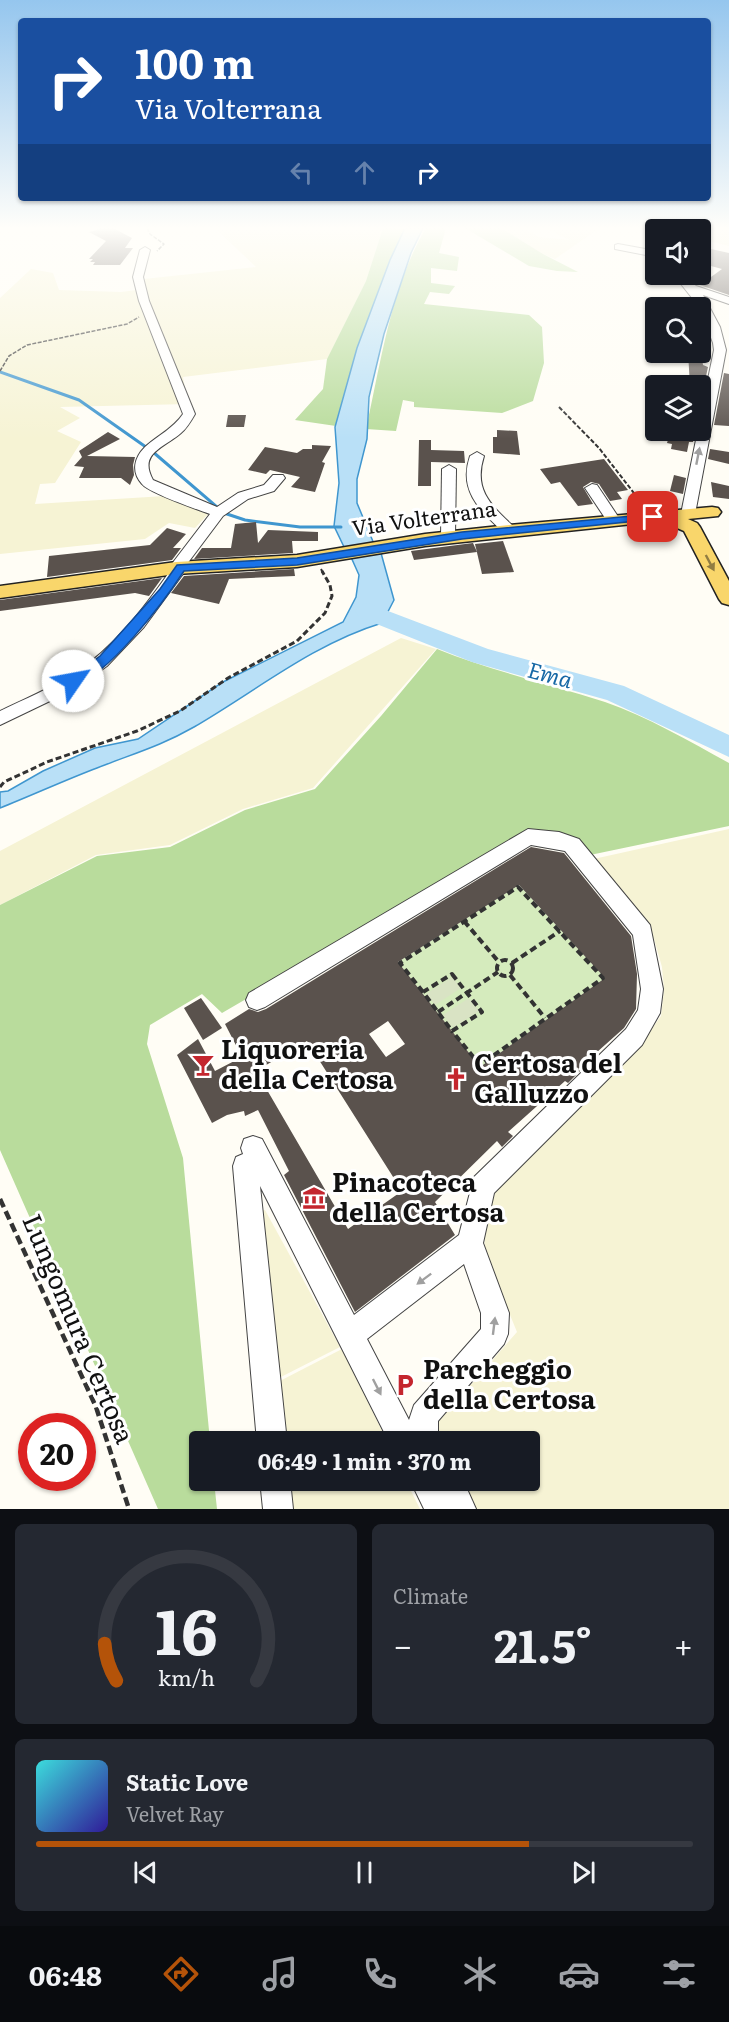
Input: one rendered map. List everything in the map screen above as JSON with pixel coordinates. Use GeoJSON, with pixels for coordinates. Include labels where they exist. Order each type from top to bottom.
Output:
{"type":"FeatureCollection","features":[{"type":"Feature","properties":{"kind":"main road","name":"Via Volterrana"},"geometry":{"type":"LineString","coordinates":[[0,592],[178,568],[318,560],[447,537],[509,530],[614,521],[697,518],[720,510]]}},
{"type":"Feature","properties":{"kind":"main road"},"geometry":{"type":"LineString","coordinates":[[675,519],[729,598]]}},
{"type":"Feature","properties":{"kind":"street"},"geometry":{"type":"LineString","coordinates":[[144,298],[167,363],[183,395],[189,414],[177,430],[147,452],[142,468],[144,477],[148,483],[218,513]]}},
{"type":"Feature","properties":{"kind":"street"},"geometry":{"type":"LineString","coordinates":[[675,519],[720,350],[719,339],[699,298]]}},
{"type":"Feature","properties":{"kind":"street"},"geometry":{"type":"LineString","coordinates":[[477,456],[472,468],[474,492],[509,530]]}},
{"type":"Feature","properties":{"kind":"street"},"geometry":{"type":"LineString","coordinates":[[447,537],[449,469]]}},
{"type":"Feature","properties":{"kind":"street"},"geometry":{"type":"LineString","coordinates":[[0,719],[88,673],[104,659],[165,591],[178,568],[218,513],[243,496],[269,488],[278,478]]}},
{"type":"Feature","properties":{"kind":"street"},"geometry":{"type":"LineString","coordinates":[[592,488],[614,521]]}},
{"type":"Feature","properties":{"kind":"street"},"geometry":{"type":"LineString","coordinates":[[257,1000],[528,837],[559,840],[572,845],[644,932],[652,989],[649,1013],[634,1037],[483,1186],[470,1243],[495,1313],[494,1334],[424,1415],[423,1431]]}},
{"type":"Feature","properties":{"kind":"street"},"geometry":{"type":"LineString","coordinates":[[271,1431],[249,1157],[350,1335],[399,1431]]}},
{"type":"Feature","properties":{"kind":"street"},"geometry":{"type":"LineString","coordinates":[[350,1335],[470,1243]]}},
{"type":"Feature","properties":{"kind":"street"},"geometry":{"type":"LineString","coordinates":[[276,1491],[278,1509]]}},
{"type":"Feature","properties":{"kind":"street"},"geometry":{"type":"LineString","coordinates":[[431,1491],[440,1509]]}},
{"type":"Feature","properties":{"kind":"street"},"geometry":{"type":"LineString","coordinates":[[452,1491],[461,1509]]}},
{"type":"Feature","properties":{"kind":"path"},"geometry":{"type":"LineString","coordinates":[[0,371],[15,351],[27,345],[126,324],[138,319],[147,309]]}},
{"type":"Feature","properties":{"kind":"path"},"geometry":{"type":"LineString","coordinates":[[0,360],[6,360]]}},
{"type":"Feature","properties":{"kind":"path"},"geometry":{"type":"LineString","coordinates":[[560,407],[599,448],[675,519]]}},
{"type":"Feature","properties":{"kind":"path"},"geometry":{"type":"LineString","coordinates":[[0,787],[4,782],[47,762],[137,731],[180,711],[228,678],[297,641],[325,613],[332,596],[330,585],[318,560]]}},
{"type":"Feature","properties":{"kind":"path"},"geometry":{"type":"LineString","coordinates":[[518,886],[560,931],[603,978],[480,1065],[400,963],[518,886]]}},
{"type":"Feature","properties":{"kind":"path"},"geometry":{"type":"LineString","coordinates":[[464,921],[498,961]]}},
{"type":"Feature","properties":{"kind":"path"},"geometry":{"type":"LineString","coordinates":[[512,963],[560,931]]}},
{"type":"Feature","properties":{"kind":"path"},"geometry":{"type":"LineString","coordinates":[[498,961],[504,959],[512,963],[514,970],[510,975]]}},
{"type":"Feature","properties":{"kind":"path"},"geometry":{"type":"LineString","coordinates":[[498,961],[496,967],[498,972],[510,975]]}},
{"type":"Feature","properties":{"kind":"path"},"geometry":{"type":"LineString","coordinates":[[438,1011],[498,972]]}},
{"type":"Feature","properties":{"kind":"path"},"geometry":{"type":"LineString","coordinates":[[423,992],[452,974],[482,1012],[452,1031]]}},
{"type":"Feature","properties":{"kind":"path"},"geometry":{"type":"LineString","coordinates":[[510,975],[545,1018]]}},
{"type":"Feature","properties":{"kind":"path","name":"Lungomura Certosa"},"geometry":{"type":"LineString","coordinates":[[0,1199],[96,1407],[129,1509]]}},
{"type":"Feature","properties":{"kind":"shaded area"},"geometry":{"type":"Polygon","coordinates":[[[0,298],[357,298],[327,359],[183,377],[188,404],[60,407],[80,418],[57,431],[81,442],[55,483],[40,484],[35,504],[165,496],[210,512],[195,528],[169,523],[145,539],[0,554],[0,298]]]}},
{"type":"Feature","properties":{"kind":"shaded area"},"geometry":{"type":"Polygon","coordinates":[[[401,638],[436,649],[313,788],[243,809],[170,845],[96,855],[0,905],[0,851],[401,638]]]}},
{"type":"Feature","properties":{"kind":"shaded area"},"geometry":{"type":"Polygon","coordinates":[[[729,829],[729,1509],[476,1509],[466,1491],[540,1491],[540,1431],[435,1431],[433,1428],[517,1332],[484,1251],[486,1221],[497,1187],[648,1034],[661,1016],[664,990],[662,967],[654,939],[589,860],[729,829]]]}},
{"type":"Feature","properties":{"kind":"shaded area"},"geometry":{"type":"Polygon","coordinates":[[[265,1210],[340,1347],[273,1381],[259,1211],[265,1210]]]}},
{"type":"Feature","properties":{"kind":"shaded area"},"geometry":{"type":"Polygon","coordinates":[[[342,1349],[382,1431],[280,1431],[274,1384],[342,1349]]]}},
{"type":"Feature","properties":{"kind":"shaded area"},"geometry":{"type":"Polygon","coordinates":[[[287,1491],[411,1491],[420,1509],[289,1509],[287,1491]]]}},
{"type":"Feature","properties":{"kind":"green space"},"geometry":{"type":"Polygon","coordinates":[[[357,298],[381,298],[336,426],[295,420],[323,389],[327,359],[357,298]]]}},
{"type":"Feature","properties":{"kind":"green space"},"geometry":{"type":"Polygon","coordinates":[[[427,298],[424,304],[529,315],[542,327],[544,363],[533,401],[502,413],[414,407],[414,402],[403,400],[396,431],[366,429],[388,326],[396,300],[427,298]]]}},
{"type":"Feature","properties":{"kind":"green space"},"geometry":{"type":"Polygon","coordinates":[[[437,649],[584,695],[637,715],[729,763],[729,826],[590,855],[531,833],[222,1013],[202,994],[150,1025],[147,1044],[183,1158],[209,1431],[189,1431],[189,1491],[215,1491],[217,1509],[158,1509],[0,1150],[0,905],[97,856],[170,847],[245,810],[315,789],[437,649]]]}},
{"type":"Feature","properties":{"kind":"green space"},"geometry":{"type":"Polygon","coordinates":[[[519,885],[605,978],[480,1067],[398,962],[519,885]]]}},
{"type":"Feature","properties":{"kind":"green space"},"geometry":{"type":"Polygon","coordinates":[[[452,977],[461,988],[435,1005],[426,994],[452,977]]]}},
{"type":"Feature","properties":{"kind":"green space"},"geometry":{"type":"Polygon","coordinates":[[[469,998],[479,1011],[453,1028],[443,1015],[469,998]]]}},
{"type":"Feature","properties":{"kind":"water"},"geometry":{"type":"Polygon","coordinates":[[[376,298],[396,298],[384,334],[369,397],[367,439],[357,479],[357,503],[374,544],[345,549],[334,526],[339,483],[335,427],[357,348],[376,298]]]}},
{"type":"Feature","properties":{"kind":"water"},"geometry":{"type":"Polygon","coordinates":[[[381,553],[394,600],[382,623],[332,643],[285,669],[194,727],[170,739],[0,808],[0,792],[8,791],[43,771],[95,748],[138,739],[223,682],[343,622],[356,597],[359,575],[351,557],[381,553]]]}},
{"type":"Feature","properties":{"kind":"building"},"geometry":{"type":"Polygon","coordinates":[[[689,363],[703,363],[708,367],[706,375],[689,375],[689,363]]]}},
{"type":"Feature","properties":{"kind":"building"},"geometry":{"type":"Polygon","coordinates":[[[724,373],[729,374],[729,426],[714,425],[724,373]]]}},
{"type":"Feature","properties":{"kind":"building"},"geometry":{"type":"Polygon","coordinates":[[[228,415],[246,415],[244,427],[226,427],[228,415]]]}},
{"type":"Feature","properties":{"kind":"building"},"geometry":{"type":"Polygon","coordinates":[[[497,430],[517,431],[520,455],[493,453],[493,437],[497,437],[497,430]]]}},
{"type":"Feature","properties":{"kind":"building"},"geometry":{"type":"Polygon","coordinates":[[[108,432],[120,439],[87,456],[135,457],[134,475],[130,485],[121,478],[79,478],[84,467],[74,466],[82,457],[79,451],[108,432]]]}},
{"type":"Feature","properties":{"kind":"building"},"geometry":{"type":"Polygon","coordinates":[[[419,440],[431,440],[431,450],[464,451],[465,463],[431,462],[431,486],[418,486],[419,440]]]}},
{"type":"Feature","properties":{"kind":"building"},"geometry":{"type":"Polygon","coordinates":[[[668,441],[693,441],[689,442],[687,452],[671,449],[672,444],[667,443],[668,441]]]}},
{"type":"Feature","properties":{"kind":"building"},"geometry":{"type":"Polygon","coordinates":[[[312,445],[331,446],[322,462],[325,463],[315,492],[291,487],[300,477],[270,470],[266,474],[248,470],[265,447],[297,453],[303,449],[312,449],[312,445]]]}},
{"type":"Feature","properties":{"kind":"building"},"geometry":{"type":"Polygon","coordinates":[[[710,449],[729,452],[729,464],[708,459],[710,449]]]}},
{"type":"Feature","properties":{"kind":"building"},"geometry":{"type":"Polygon","coordinates":[[[604,459],[628,490],[617,492],[622,499],[610,501],[599,484],[591,482],[583,487],[593,504],[578,506],[560,482],[551,484],[540,469],[604,459]]]}},
{"type":"Feature","properties":{"kind":"building"},"geometry":{"type":"Polygon","coordinates":[[[674,475],[686,478],[683,494],[670,491],[674,475]]]}},
{"type":"Feature","properties":{"kind":"building"},"geometry":{"type":"Polygon","coordinates":[[[711,482],[729,486],[729,499],[713,497],[711,482]]]}},
{"type":"Feature","properties":{"kind":"building"},"geometry":{"type":"Polygon","coordinates":[[[256,522],[258,543],[268,530],[318,532],[318,541],[292,541],[293,553],[194,559],[202,548],[231,548],[235,524],[256,522]]]}},
{"type":"Feature","properties":{"kind":"building"},"geometry":{"type":"Polygon","coordinates":[[[167,528],[186,534],[173,548],[181,548],[172,560],[47,577],[49,556],[150,545],[167,528]]]}},
{"type":"Feature","properties":{"kind":"building"},"geometry":{"type":"Polygon","coordinates":[[[652,528],[658,539],[638,541],[632,530],[652,528]]]}},
{"type":"Feature","properties":{"kind":"building"},"geometry":{"type":"Polygon","coordinates":[[[503,541],[514,572],[482,574],[475,544],[503,541]]]}},
{"type":"Feature","properties":{"kind":"building"},"geometry":{"type":"Polygon","coordinates":[[[473,543],[477,552],[414,560],[411,551],[473,543]]]}},
{"type":"Feature","properties":{"kind":"building"},"geometry":{"type":"Polygon","coordinates":[[[294,569],[295,576],[229,579],[219,604],[171,593],[184,576],[294,569]]]}},
{"type":"Feature","properties":{"kind":"building"},"geometry":{"type":"Polygon","coordinates":[[[162,578],[149,596],[135,593],[0,611],[0,600],[162,578]]]}},
{"type":"Feature","properties":{"kind":"building","name":"Certosa del Galluzzo"},"geometry":{"type":"Polygon","coordinates":[[[531,847],[564,853],[631,936],[637,974],[636,1009],[624,1028],[578,1069],[580,1071],[568,1083],[565,1081],[508,1132],[513,1136],[502,1147],[497,1141],[435,1202],[455,1235],[355,1312],[284,1175],[289,1171],[258,1110],[245,1116],[244,1111],[227,1115],[212,1123],[177,1055],[198,1039],[215,1071],[242,1057],[225,1024],[249,1009],[258,1012],[531,847]],[[519,885],[398,962],[480,1067],[605,978],[519,885]],[[388,1021],[369,1034],[386,1057],[405,1044],[388,1021]],[[307,1041],[256,1071],[348,1229],[402,1191],[307,1041]]]}},
{"type":"Feature","properties":{"kind":"building"},"geometry":{"type":"Polygon","coordinates":[[[201,998],[222,1028],[203,1040],[184,1008],[201,998]]]}},
{"type":"Feature","properties":{"kind":"waterway"},"geometry":{"type":"LineString","coordinates":[[0,372],[79,400],[153,452],[224,513],[245,520],[300,527],[341,527]]}},
{"type":"Feature","properties":{"kind":"waterway","name":"Ema"},"geometry":{"type":"LineString","coordinates":[[367,611],[481,656],[615,693],[729,747]]}},
{"type":"Feature","properties":{"kind":"place","name":"Liquoreria della Certosa"},"geometry":{"type":"Point","coordinates":[203,1065]}},
{"type":"Feature","properties":{"kind":"place","name":"Certosa del Galluzzo"},"geometry":{"type":"Point","coordinates":[456,1079]}},
{"type":"Feature","properties":{"kind":"place","name":"Pinacoteca della Certosa"},"geometry":{"type":"Point","coordinates":[314,1198]}},
{"type":"Feature","properties":{"kind":"place","name":"Parcheggio della Certosa"},"geometry":{"type":"Point","coordinates":[405,1385]}},
{"type":"Feature","properties":{"kind":"route"},"geometry":{"type":"LineString","coordinates":[[73,681],[88,673],[104,659],[165,591],[181,567],[275,564],[462,535],[653,517]]}}]}
